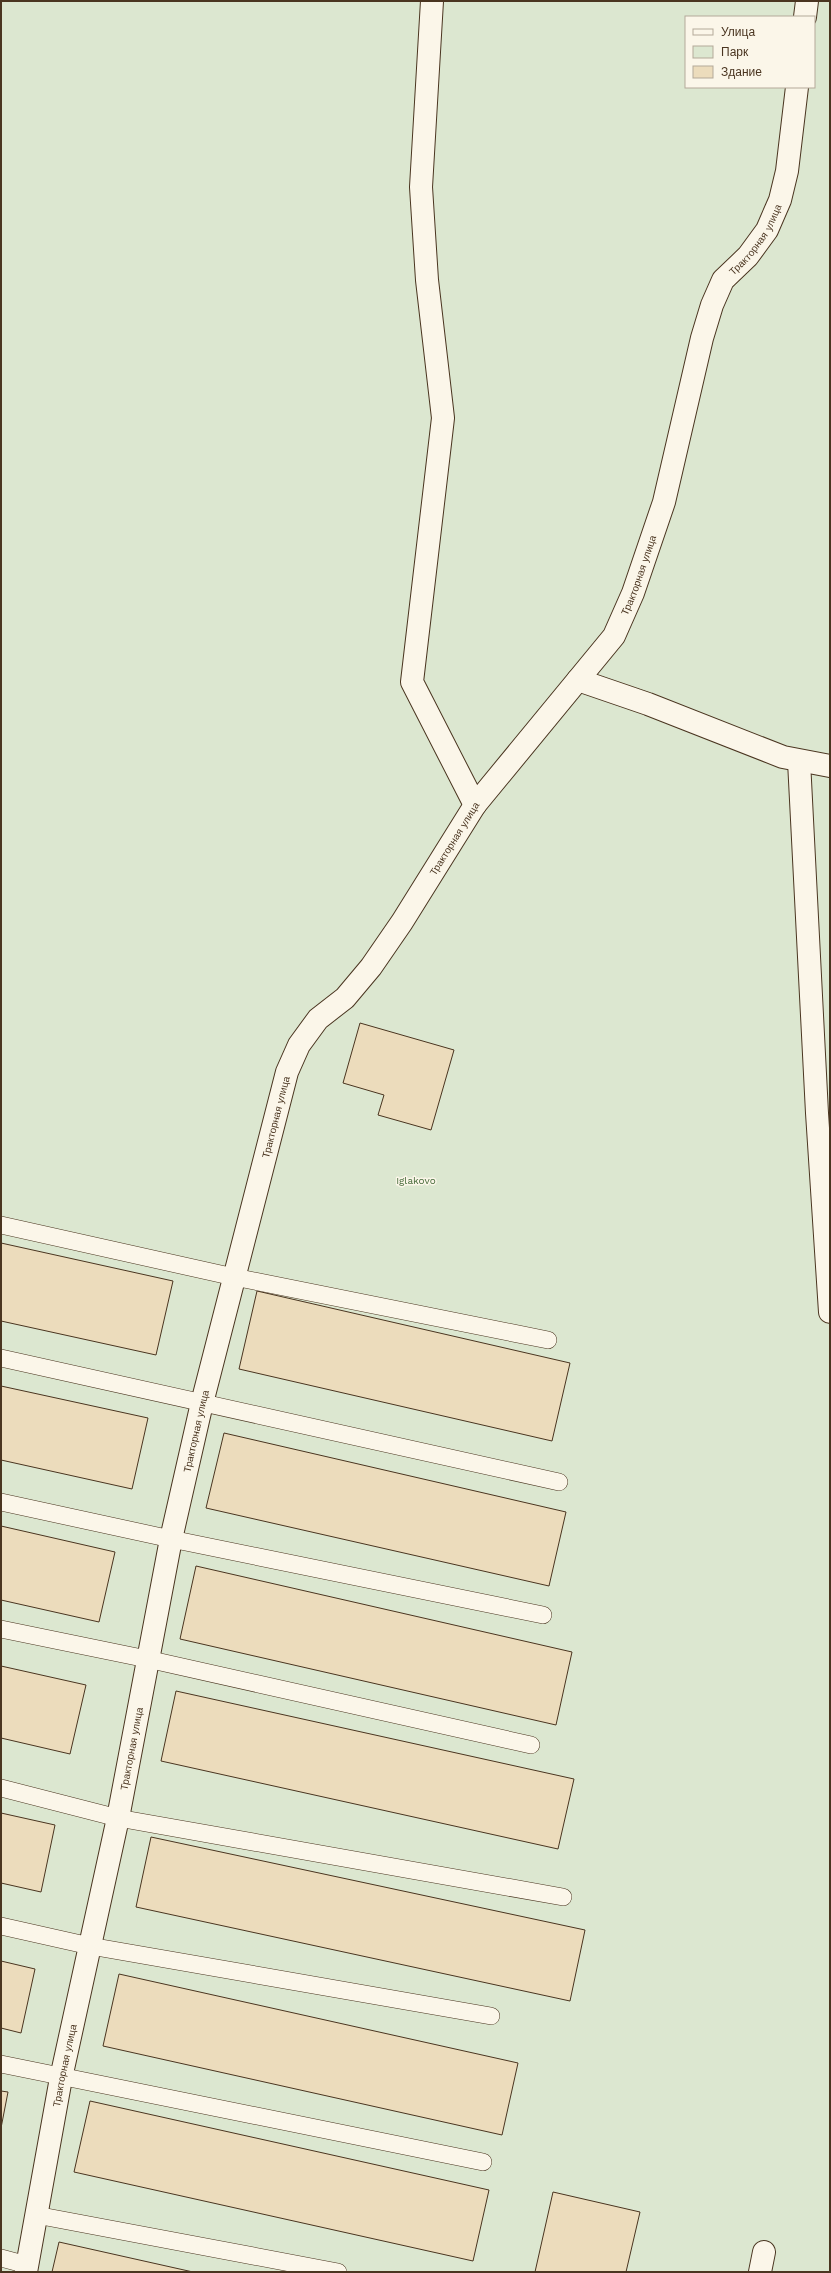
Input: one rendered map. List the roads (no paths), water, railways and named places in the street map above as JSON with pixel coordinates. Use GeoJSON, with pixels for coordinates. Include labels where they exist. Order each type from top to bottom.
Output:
{"type":"FeatureCollection","features":[{"type":"Feature","properties":{"kind":"street"},"geometry":{"type":"LineString","coordinates":[[432,1],[421,187],[427,280],[443,418],[412,682],[475,806]]}},
{"type":"Feature","properties":{"kind":"street"},"geometry":{"type":"LineString","coordinates":[[805,16],[807,1]]}},
{"type":"Feature","properties":{"kind":"street","name":"Тракторная улица"},"geometry":{"type":"LineString","coordinates":[[26,2268],[61,2078],[118,1818],[171,1539],[202,1403],[287,1072],[299,1046],[318,1019],[345,998],[371,967],[402,922],[475,806],[614,636],[633,593],[652,543],[664,502],[702,338],[712,305],[723,280],[748,256],[767,230],[780,200],[787,171],[797,88]]}},
{"type":"Feature","properties":{"kind":"street"},"geometry":{"type":"LineString","coordinates":[[578,680],[648,704],[783,757],[830,766]]}},
{"type":"Feature","properties":{"kind":"street"},"geometry":{"type":"LineString","coordinates":[[799,761],[817,1113],[830,1312]]}},
{"type":"Feature","properties":{"kind":"lane"},"geometry":{"type":"LineString","coordinates":[[1,1225],[234,1277],[548,1340]]}},
{"type":"Feature","properties":{"kind":"lane"},"geometry":{"type":"LineString","coordinates":[[1,1358],[559,1482]]}},
{"type":"Feature","properties":{"kind":"lane"},"geometry":{"type":"LineString","coordinates":[[1,1502],[171,1539],[543,1615]]}},
{"type":"Feature","properties":{"kind":"lane"},"geometry":{"type":"LineString","coordinates":[[1,1629],[147,1659],[531,1746]]}},
{"type":"Feature","properties":{"kind":"lane"},"geometry":{"type":"LineString","coordinates":[[1,1788],[118,1818],[563,1897]]}},
{"type":"Feature","properties":{"kind":"lane"},"geometry":{"type":"LineString","coordinates":[[1,1926],[90,1946],[491,2016]]}},
{"type":"Feature","properties":{"kind":"lane"},"geometry":{"type":"LineString","coordinates":[[1,2064],[61,2078],[483,2162]]}},
{"type":"Feature","properties":{"kind":"lane"},"geometry":{"type":"LineString","coordinates":[[36,2215],[338,2272]]}},
{"type":"Feature","properties":{"kind":"lane"},"geometry":{"type":"LineString","coordinates":[[1,2258],[26,2268]]}},
{"type":"Feature","properties":{"kind":"park label","name":"Iglakovo"},"geometry":{"type":"Point","coordinates":[416,1180]}}]}
